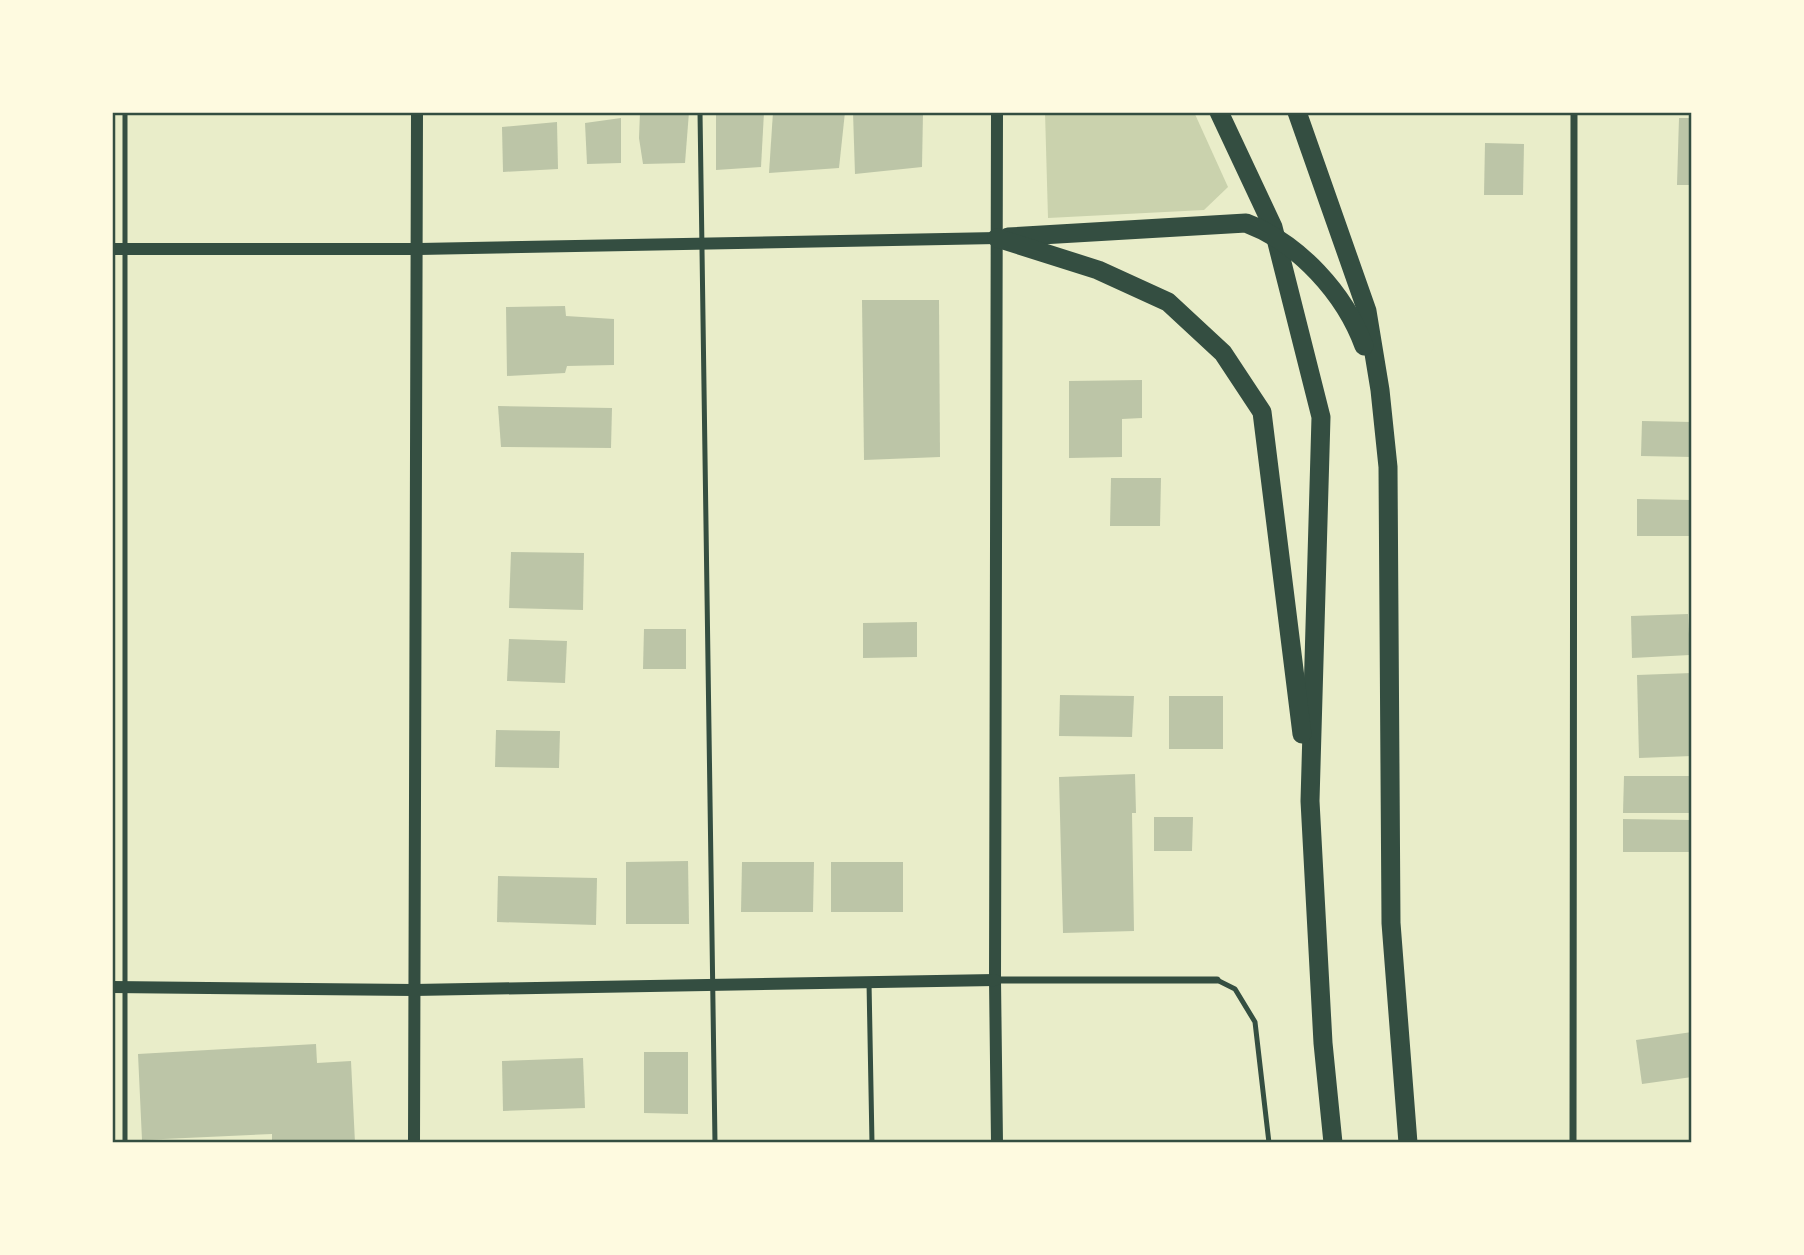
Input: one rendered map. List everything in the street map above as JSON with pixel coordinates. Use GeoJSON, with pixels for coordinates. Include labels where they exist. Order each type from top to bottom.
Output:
{"type":"FeatureCollection","features":[{"type":"Feature","properties":{"kind":"highway"},"geometry":{"type":"LineString","coordinates":[[1219,112],[1273,227],[1321,417],[1310,801]]}},
{"type":"Feature","properties":{"kind":"highway"},"geometry":{"type":"LineString","coordinates":[[1297,112],[1367,311],[1381,390],[1388,467],[1391,923],[1408,1143]]}},
{"type":"Feature","properties":{"kind":"highway"},"geometry":{"type":"LineString","coordinates":[[997,238],[1246,223],[1276,238],[1306,261],[1331,289],[1356,323],[1381,390]]}},
{"type":"Feature","properties":{"kind":"highway"},"geometry":{"type":"LineString","coordinates":[[997,238],[1098,270],[1168,302],[1223,353],[1262,412],[1310,801],[1322,1043],[1333,1143]]}},
{"type":"Feature","properties":{"kind":"street"},"geometry":{"type":"LineString","coordinates":[[414,1143],[419,249],[417,112]]}},
{"type":"Feature","properties":{"kind":"street"},"geometry":{"type":"LineString","coordinates":[[997,112],[997,1143]]}},
{"type":"Feature","properties":{"kind":"street"},"geometry":{"type":"LineString","coordinates":[[1573,1143],[1574,112]]}},
{"type":"Feature","properties":{"kind":"street"},"geometry":{"type":"LineString","coordinates":[[118,249],[419,249],[997,238]]}},
{"type":"Feature","properties":{"kind":"street"},"geometry":{"type":"LineString","coordinates":[[118,987],[414,990],[995,980],[1217,980]]}},
{"type":"Feature","properties":{"kind":"lane"},"geometry":{"type":"LineString","coordinates":[[125,112],[118,249],[118,987],[125,1143]]}},
{"type":"Feature","properties":{"kind":"lane"},"geometry":{"type":"LineString","coordinates":[[701,112],[715,1143]]}},
{"type":"Feature","properties":{"kind":"lane"},"geometry":{"type":"LineString","coordinates":[[1217,980],[1235,989],[1255,1022],[1269,1143]]}},
{"type":"Feature","properties":{"kind":"lane"},"geometry":{"type":"LineString","coordinates":[[869,982],[872,1143]]}},
{"type":"Feature","properties":{"kind":"green space"},"geometry":{"type":"Polygon","coordinates":[[[1045,112],[1194,112],[1228,187],[1204,210],[1048,218],[1045,112]]]}},
{"type":"Feature","properties":{"kind":"building"},"geometry":{"type":"Polygon","coordinates":[[[640,112],[689,112],[685,163],[643,164],[639,138],[640,112]]]}},
{"type":"Feature","properties":{"kind":"building"},"geometry":{"type":"Polygon","coordinates":[[[716,112],[764,112],[761,167],[716,170],[716,112]]]}},
{"type":"Feature","properties":{"kind":"building"},"geometry":{"type":"Polygon","coordinates":[[[773,112],[845,112],[839,168],[769,173],[773,112]]]}},
{"type":"Feature","properties":{"kind":"building"},"geometry":{"type":"Polygon","coordinates":[[[853,112],[923,112],[922,167],[855,174],[853,112]]]}},
{"type":"Feature","properties":{"kind":"building"},"geometry":{"type":"Polygon","coordinates":[[[621,118],[621,163],[587,164],[585,123],[621,118]]]}},
{"type":"Feature","properties":{"kind":"building"},"geometry":{"type":"Polygon","coordinates":[[[1679,118],[1692,118],[1692,185],[1677,185],[1679,118]]]}},
{"type":"Feature","properties":{"kind":"building"},"geometry":{"type":"Polygon","coordinates":[[[557,122],[558,169],[503,172],[502,127],[557,122]]]}},
{"type":"Feature","properties":{"kind":"building"},"geometry":{"type":"Polygon","coordinates":[[[1485,143],[1524,144],[1523,195],[1484,195],[1485,143]]]}},
{"type":"Feature","properties":{"kind":"building"},"geometry":{"type":"Polygon","coordinates":[[[862,300],[939,300],[940,457],[864,460],[862,300]]]}},
{"type":"Feature","properties":{"kind":"building"},"geometry":{"type":"Polygon","coordinates":[[[565,306],[566,316],[614,319],[614,365],[567,366],[565,373],[507,376],[506,307],[565,306]]]}},
{"type":"Feature","properties":{"kind":"building"},"geometry":{"type":"Polygon","coordinates":[[[1142,380],[1142,418],[1122,419],[1122,457],[1069,458],[1069,381],[1142,380]]]}},
{"type":"Feature","properties":{"kind":"building"},"geometry":{"type":"Polygon","coordinates":[[[498,406],[612,408],[611,448],[501,447],[498,406]]]}},
{"type":"Feature","properties":{"kind":"building"},"geometry":{"type":"Polygon","coordinates":[[[1642,421],[1692,422],[1692,457],[1641,456],[1642,421]]]}},
{"type":"Feature","properties":{"kind":"building"},"geometry":{"type":"Polygon","coordinates":[[[1111,478],[1161,478],[1160,526],[1110,526],[1111,478]]]}},
{"type":"Feature","properties":{"kind":"building"},"geometry":{"type":"Polygon","coordinates":[[[1637,499],[1692,500],[1692,536],[1637,536],[1637,499]]]}},
{"type":"Feature","properties":{"kind":"building"},"geometry":{"type":"Polygon","coordinates":[[[511,552],[584,553],[583,610],[509,608],[511,552]]]}},
{"type":"Feature","properties":{"kind":"building"},"geometry":{"type":"Polygon","coordinates":[[[1688,614],[1690,655],[1632,658],[1631,616],[1688,614]]]}},
{"type":"Feature","properties":{"kind":"building"},"geometry":{"type":"Polygon","coordinates":[[[917,622],[917,657],[863,658],[863,623],[917,622]]]}},
{"type":"Feature","properties":{"kind":"building"},"geometry":{"type":"Polygon","coordinates":[[[644,629],[686,629],[686,669],[643,669],[644,629]]]}},
{"type":"Feature","properties":{"kind":"building"},"geometry":{"type":"Polygon","coordinates":[[[509,639],[567,641],[565,683],[507,681],[509,639]]]}},
{"type":"Feature","properties":{"kind":"building"},"geometry":{"type":"Polygon","coordinates":[[[1692,673],[1692,756],[1639,758],[1637,675],[1692,673]]]}},
{"type":"Feature","properties":{"kind":"building"},"geometry":{"type":"Polygon","coordinates":[[[1060,695],[1134,696],[1132,737],[1059,736],[1060,695]]]}},
{"type":"Feature","properties":{"kind":"building"},"geometry":{"type":"Polygon","coordinates":[[[1169,696],[1223,696],[1223,749],[1169,749],[1169,696]]]}},
{"type":"Feature","properties":{"kind":"building"},"geometry":{"type":"Polygon","coordinates":[[[496,730],[560,731],[559,768],[495,767],[496,730]]]}},
{"type":"Feature","properties":{"kind":"building"},"geometry":{"type":"Polygon","coordinates":[[[1135,774],[1136,813],[1132,813],[1134,931],[1063,933],[1059,777],[1135,774]]]}},
{"type":"Feature","properties":{"kind":"building"},"geometry":{"type":"Polygon","coordinates":[[[1624,776],[1692,776],[1692,813],[1623,813],[1624,776]]]}},
{"type":"Feature","properties":{"kind":"building"},"geometry":{"type":"Polygon","coordinates":[[[1154,817],[1193,817],[1192,851],[1154,851],[1154,817]]]}},
{"type":"Feature","properties":{"kind":"building"},"geometry":{"type":"Polygon","coordinates":[[[1623,819],[1692,820],[1692,852],[1623,852],[1623,819]]]}},
{"type":"Feature","properties":{"kind":"building"},"geometry":{"type":"Polygon","coordinates":[[[688,861],[689,924],[626,924],[626,862],[688,861]]]}},
{"type":"Feature","properties":{"kind":"building"},"geometry":{"type":"Polygon","coordinates":[[[742,862],[814,862],[813,912],[741,912],[742,862]]]}},
{"type":"Feature","properties":{"kind":"building"},"geometry":{"type":"Polygon","coordinates":[[[831,862],[903,862],[903,912],[831,912],[831,862]]]}},
{"type":"Feature","properties":{"kind":"building"},"geometry":{"type":"Polygon","coordinates":[[[498,876],[597,878],[596,925],[497,922],[498,876]]]}},
{"type":"Feature","properties":{"kind":"building"},"geometry":{"type":"Polygon","coordinates":[[[1692,1032],[1692,1077],[1642,1084],[1636,1040],[1692,1032]]]}},
{"type":"Feature","properties":{"kind":"building"},"geometry":{"type":"Polygon","coordinates":[[[316,1044],[317,1063],[351,1061],[355,1143],[272,1143],[272,1134],[142,1140],[138,1054],[316,1044]]]}},
{"type":"Feature","properties":{"kind":"building"},"geometry":{"type":"Polygon","coordinates":[[[644,1052],[688,1052],[688,1114],[644,1113],[644,1052]]]}},
{"type":"Feature","properties":{"kind":"building"},"geometry":{"type":"Polygon","coordinates":[[[583,1058],[585,1108],[503,1111],[502,1061],[583,1058]]]}}]}
